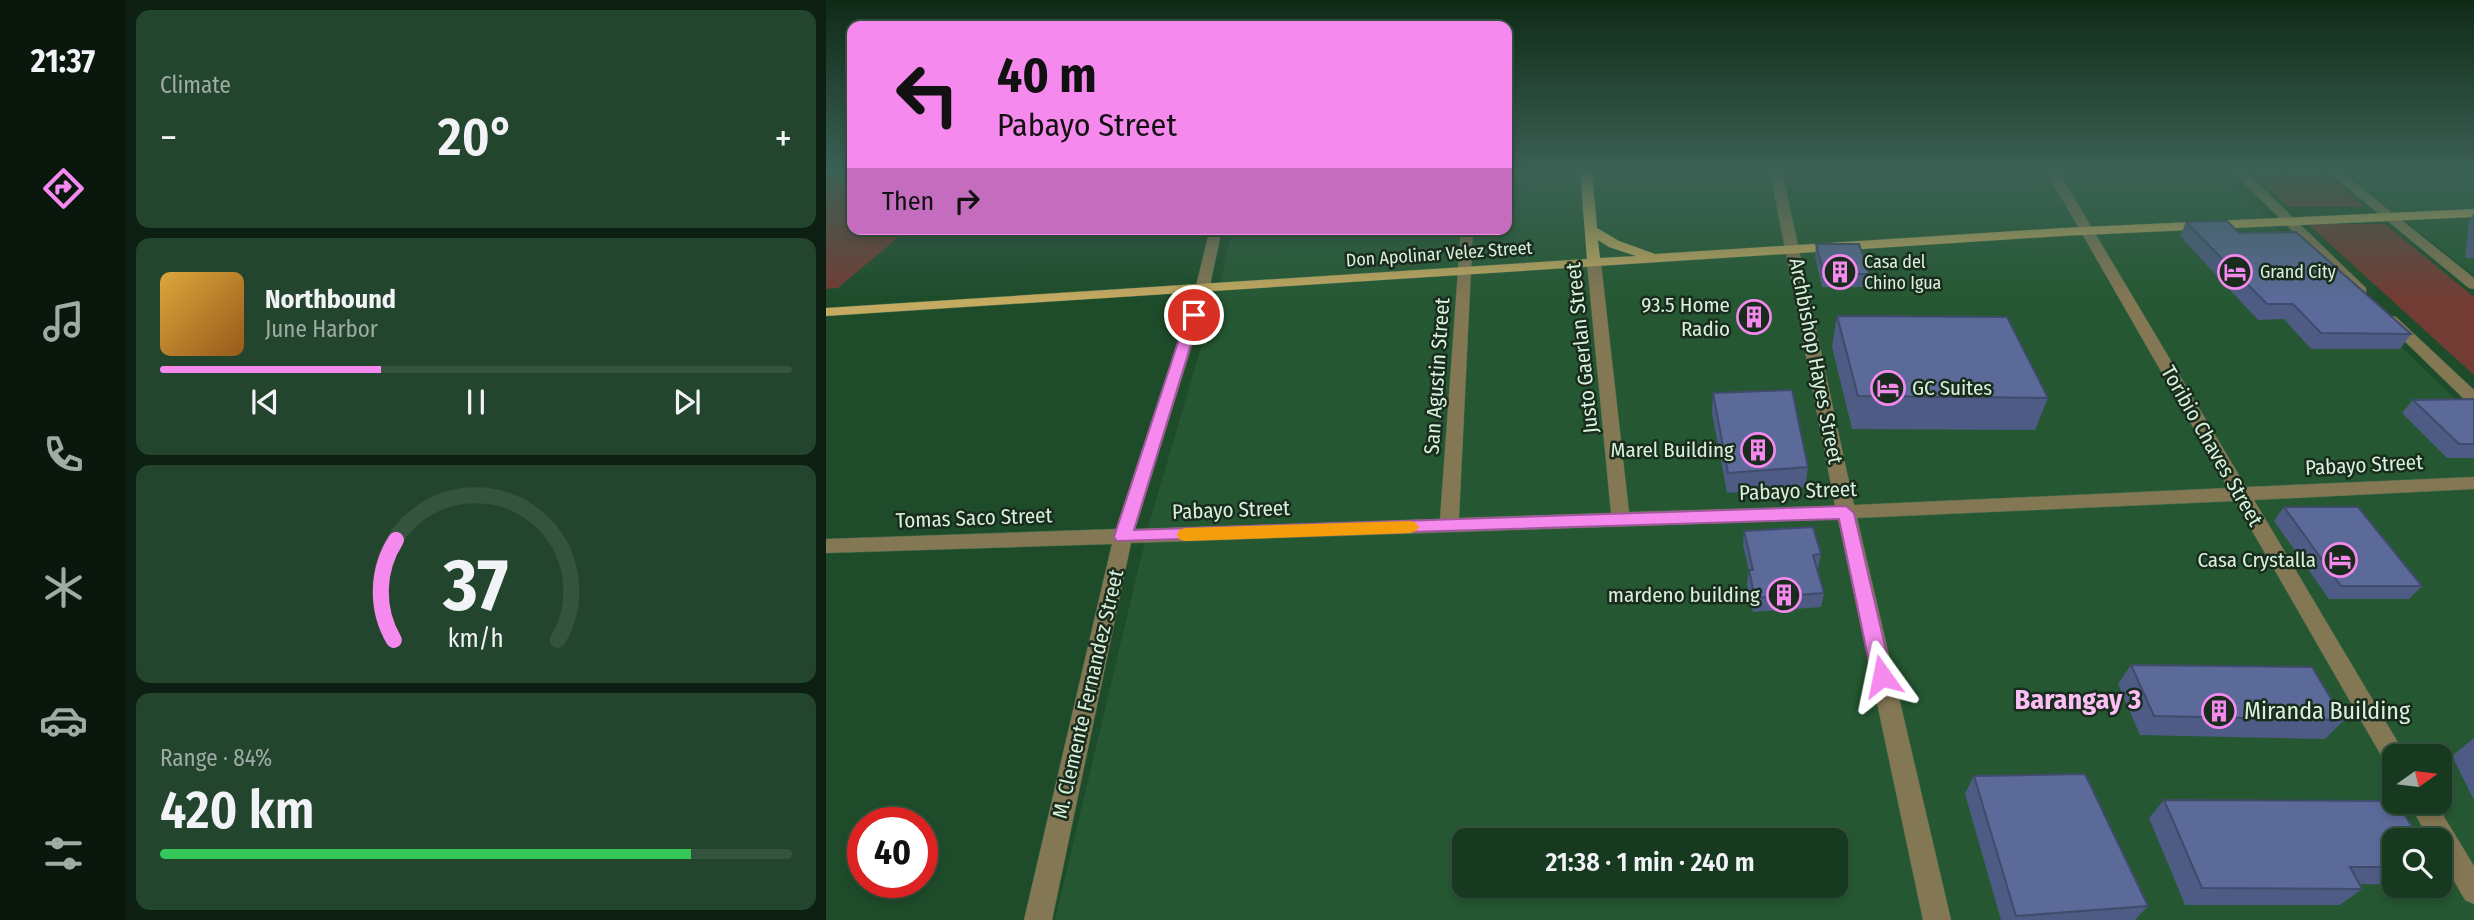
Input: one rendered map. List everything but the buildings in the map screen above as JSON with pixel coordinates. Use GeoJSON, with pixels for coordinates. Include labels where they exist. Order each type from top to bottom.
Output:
{"type":"FeatureCollection","features":[{"type":"Feature","properties":{"kind":"main road","name":"Justo Gaerlan Street"},"geometry":{"type":"LineString","coordinates":[[1590,214],[1594,263]]}},
{"type":"Feature","properties":{"kind":"main road","name":"Don Apolinar Velez Street"},"geometry":{"type":"LineString","coordinates":[[826,312],[1202,290],[2086,229],[2448,214]]}},
{"type":"Feature","properties":{"kind":"main road"},"geometry":{"type":"LineString","coordinates":[[1592,230],[1614,244],[1657,258]]}},
{"type":"Feature","properties":{"kind":"street","name":"Archbishop Hayes Street"},"geometry":{"type":"LineString","coordinates":[[1786,214],[1846,513],[1937,920]]}},
{"type":"Feature","properties":{"kind":"street","name":"Toribio Chaves Street"},"geometry":{"type":"LineString","coordinates":[[2077,214],[2387,744]]}},
{"type":"Feature","properties":{"kind":"street"},"geometry":{"type":"LineString","coordinates":[[2282,214],[2474,399]]}},
{"type":"Feature","properties":{"kind":"street"},"geometry":{"type":"LineString","coordinates":[[2386,214],[2474,285]]}},
{"type":"Feature","properties":{"kind":"street","name":"M. Clemente Fernandez Street"},"geometry":{"type":"LineString","coordinates":[[1038,920],[1123,537],[1202,290],[1215,235]]}},
{"type":"Feature","properties":{"kind":"street","name":"San Agustin Street"},"geometry":{"type":"LineString","coordinates":[[1448,526],[1467,235]]}},
{"type":"Feature","properties":{"kind":"street","name":"Justo Gaerlan Street"},"geometry":{"type":"LineString","coordinates":[[1594,263],[1621,521]]}},
{"type":"Feature","properties":{"kind":"street","name":"Pabayo Street"},"geometry":{"type":"LineString","coordinates":[[1123,537],[1846,513],[2474,483]]}},
{"type":"Feature","properties":{"kind":"street","name":"Tomas Saco Street"},"geometry":{"type":"LineString","coordinates":[[826,546],[1123,537]]}},
{"type":"Feature","properties":{"kind":"street"},"geometry":{"type":"LineString","coordinates":[[2428,814],[2474,891]]}},
{"type":"Feature","properties":{"kind":"shaded area"},"geometry":{"type":"Polygon","coordinates":[[[826,214],[847,214],[847,235],[901,235],[838,288],[826,289],[826,214]]]}},
{"type":"Feature","properties":{"kind":"shaded area"},"geometry":{"type":"Polygon","coordinates":[[[1512,214],[2264,214],[2474,417],[2474,920],[1055,920],[1149,524],[1222,276],[1231,235],[1512,235],[1512,214]]]}},
{"type":"Feature","properties":{"kind":"shaded area"},"geometry":{"type":"Polygon","coordinates":[[[2396,214],[2474,214],[2474,275],[2396,214]]]}},
{"type":"Feature","properties":{"kind":"shaded area"},"geometry":{"type":"Polygon","coordinates":[[[2308,224],[2385,224],[2474,297],[2474,375],[2308,224]]]}},
{"type":"Feature","properties":{"kind":"slow traffic"},"geometry":{"type":"LineString","coordinates":[[1185,535],[1410,527]]}},
{"type":"Feature","properties":{"kind":"place","name":"Casa del Chino Igua"},"geometry":{"type":"Point","coordinates":[1840,272]}},
{"type":"Feature","properties":{"kind":"place","name":"Grand City"},"geometry":{"type":"Point","coordinates":[2235,272]}},
{"type":"Feature","properties":{"kind":"place","name":"93.5 Home Radio"},"geometry":{"type":"Point","coordinates":[1754,317]}},
{"type":"Feature","properties":{"kind":"place","name":"GC Suites"},"geometry":{"type":"Point","coordinates":[1888,388]}},
{"type":"Feature","properties":{"kind":"place","name":"Marel Building"},"geometry":{"type":"Point","coordinates":[1758,450]}},
{"type":"Feature","properties":{"kind":"place","name":"Casa Crystalla"},"geometry":{"type":"Point","coordinates":[2340,560]}},
{"type":"Feature","properties":{"kind":"place","name":"mardeno building"},"geometry":{"type":"Point","coordinates":[1784,595]}},
{"type":"Feature","properties":{"kind":"place","name":"Miranda Building"},"geometry":{"type":"Point","coordinates":[2219,711]}},
{"type":"Feature","properties":{"kind":"district","name":"Barangay 3"},"geometry":{"type":"Point","coordinates":[2078,699]}},
{"type":"Feature","properties":{"kind":"route"},"geometry":{"type":"LineString","coordinates":[[1194,315],[1123,537],[1846,513],[1882,676]]}}]}
